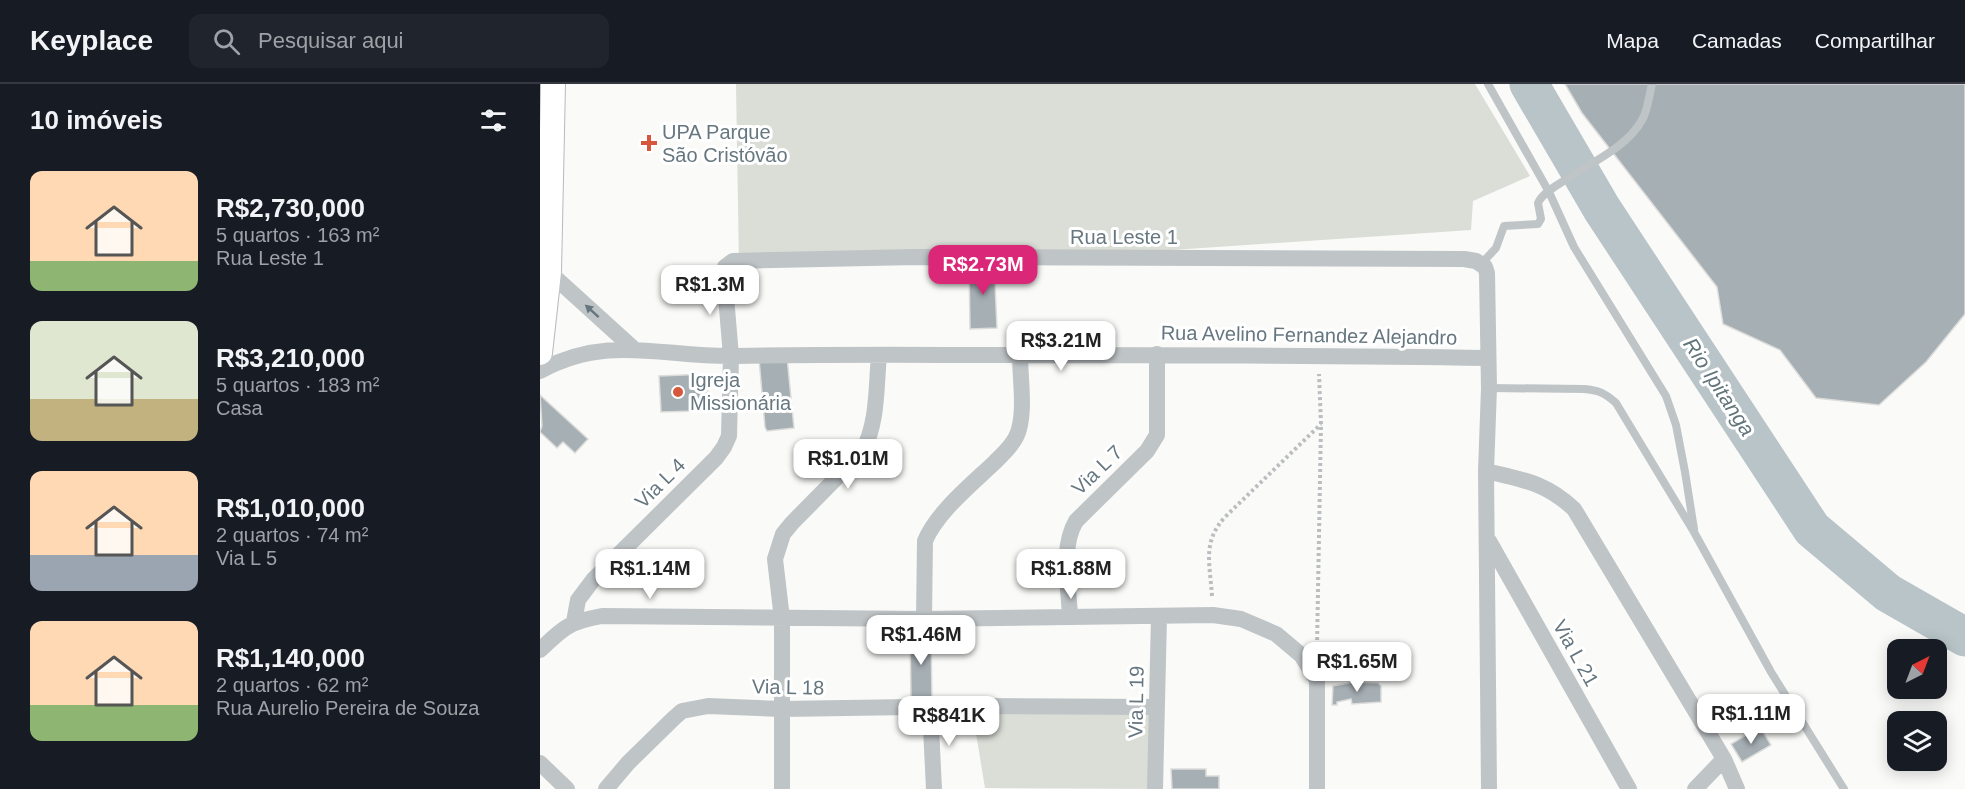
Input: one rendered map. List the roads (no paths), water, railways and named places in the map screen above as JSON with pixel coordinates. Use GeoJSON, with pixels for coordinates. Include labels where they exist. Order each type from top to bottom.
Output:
{"type":"FeatureCollection","features":[{"type":"Feature","properties":{"kind":"street"},"geometry":{"type":"LineString","coordinates":[[540,353],[549,272],[553,84]]}},
{"type":"Feature","properties":{"kind":"street","name":"Rua Leste 1"},"geometry":{"type":"LineString","coordinates":[[731,356],[724,273],[725,267],[733,261],[949,257],[1464,259],[1482,263]]}},
{"type":"Feature","properties":{"kind":"street"},"geometry":{"type":"LineString","coordinates":[[1482,263],[1487,273],[1489,388],[1486,471],[1489,789]]}},
{"type":"Feature","properties":{"kind":"street"},"geometry":{"type":"LineString","coordinates":[[549,272],[635,350]]}},
{"type":"Feature","properties":{"kind":"street","name":"Rua Avelino Fernandez Alejandro"},"geometry":{"type":"LineString","coordinates":[[540,371],[560,360],[604,350],[731,356],[1318,354],[1488,358]]}},
{"type":"Feature","properties":{"kind":"street","name":"Via L 7"},"geometry":{"type":"LineString","coordinates":[[1070,617],[1067,545],[1070,530],[1076,520],[1147,451],[1157,435],[1157,354]]}},
{"type":"Feature","properties":{"kind":"street"},"geometry":{"type":"LineString","coordinates":[[782,789],[782,619],[775,559],[778,545],[792,523],[866,446],[872,431],[879,355]]}},
{"type":"Feature","properties":{"kind":"street"},"geometry":{"type":"LineString","coordinates":[[924,619],[925,541],[929,530],[938,519],[1000,456],[1019,431],[1021,419],[1020,355]]}},
{"type":"Feature","properties":{"kind":"street","name":"Via L 4"},"geometry":{"type":"LineString","coordinates":[[574,622],[578,600],[593,580],[724,447],[729,436],[731,356]]}},
{"type":"Feature","properties":{"kind":"street"},"geometry":{"type":"LineString","coordinates":[[1486,471],[1539,484],[1559,495],[1574,509],[1724,759],[1737,789]]}},
{"type":"Feature","properties":{"kind":"street","name":"Via L 21"},"geometry":{"type":"LineString","coordinates":[[1487,538],[1629,789]]}},
{"type":"Feature","properties":{"kind":"street"},"geometry":{"type":"LineString","coordinates":[[540,650],[574,622],[603,616],[924,619],[1213,615],[1241,619],[1276,634],[1301,655],[1317,680],[1317,789]]}},
{"type":"Feature","properties":{"kind":"street","name":"Via L 19"},"geometry":{"type":"LineString","coordinates":[[1155,789],[1159,616]]}},
{"type":"Feature","properties":{"kind":"street","name":"Via L 18"},"geometry":{"type":"LineString","coordinates":[[606,789],[628,763],[674,718],[682,711],[697,707],[782,709],[1157,707]]}},
{"type":"Feature","properties":{"kind":"street"},"geometry":{"type":"LineString","coordinates":[[930,707],[934,789]]}},
{"type":"Feature","properties":{"kind":"street"},"geometry":{"type":"LineString","coordinates":[[1695,789],[1724,759]]}},
{"type":"Feature","properties":{"kind":"street"},"geometry":{"type":"LineString","coordinates":[[540,764],[567,789]]}},
{"type":"Feature","properties":{"kind":"lane"},"geometry":{"type":"LineString","coordinates":[[1488,84],[1549,192],[1574,247],[1666,396],[1676,425],[1694,532]]}},
{"type":"Feature","properties":{"kind":"lane"},"geometry":{"type":"LineString","coordinates":[[1482,263],[1496,248],[1504,226],[1540,223],[1538,203],[1541,197],[1618,147],[1631,136],[1644,118],[1652,84]]}},
{"type":"Feature","properties":{"kind":"lane"},"geometry":{"type":"LineString","coordinates":[[1489,388],[1584,388],[1607,395],[1624,416],[1694,532],[1771,672],[1844,789]]}},
{"type":"Feature","properties":{"kind":"waterway","name":"Rio Ipitanga"},"geometry":{"type":"LineString","coordinates":[[1529,84],[1602,209],[1812,529],[1888,593],[1965,637]]}},
{"type":"Feature","properties":{"kind":"place","name":"UPA Parque São Cristóvão"},"geometry":{"type":"Point","coordinates":[649,143]}},
{"type":"Feature","properties":{"kind":"place","name":"Igreja Missionária"},"geometry":{"type":"Point","coordinates":[678,392]}}]}
